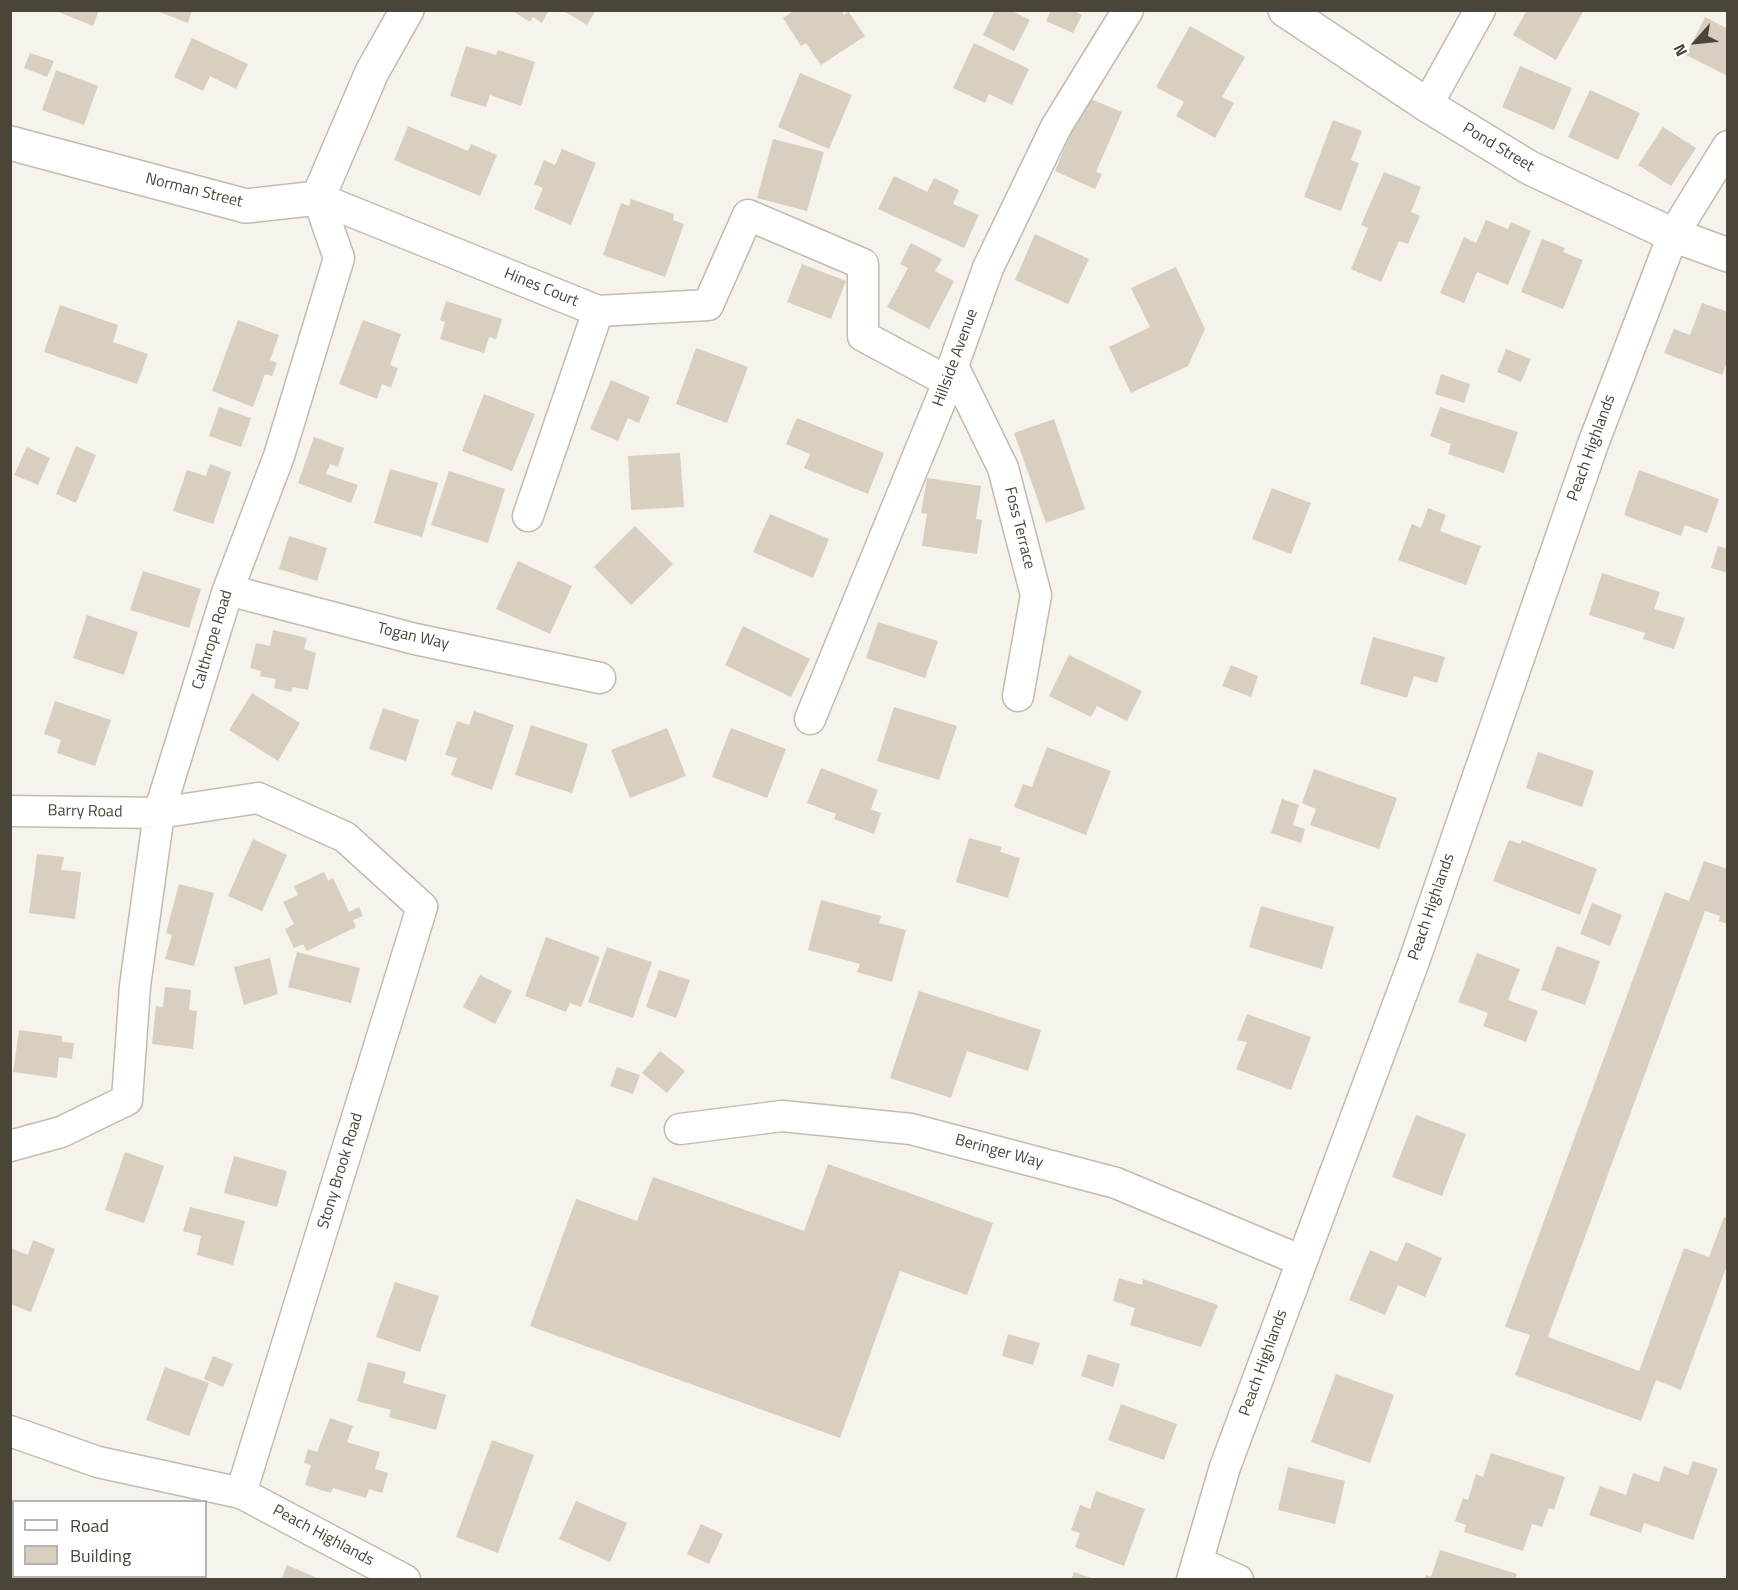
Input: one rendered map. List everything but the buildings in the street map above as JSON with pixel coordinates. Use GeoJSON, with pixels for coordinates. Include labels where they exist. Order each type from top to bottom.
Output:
{"type":"FeatureCollection","features":[{"type":"Feature","properties":{"kind":"street"},"geometry":{"type":"LineString","coordinates":[[318,198],[372,72],[407,10]]}},
{"type":"Feature","properties":{"kind":"street","name":"Hillside Avenue"},"geometry":{"type":"LineString","coordinates":[[810,719],[952,375],[953,366],[988,268],[1056,127],[1128,10]]}},
{"type":"Feature","properties":{"kind":"street","name":"Pond Street"},"geometry":{"type":"LineString","coordinates":[[1285,10],[1427,105],[1530,168],[1673,235],[1728,255]]}},
{"type":"Feature","properties":{"kind":"street"},"geometry":{"type":"LineString","coordinates":[[1427,105],[1480,10]]}},
{"type":"Feature","properties":{"kind":"street","name":"Norman Street"},"geometry":{"type":"LineString","coordinates":[[10,142],[246,206],[318,198]]}},
{"type":"Feature","properties":{"kind":"street","name":"Peach Highlands"},"geometry":{"type":"LineString","coordinates":[[1194,1571],[1225,1467],[1413,964],[1593,444],[1673,235],[1728,146]]}},
{"type":"Feature","properties":{"kind":"street","name":"Hines Court"},"geometry":{"type":"LineString","coordinates":[[318,198],[598,311],[528,516]]}},
{"type":"Feature","properties":{"kind":"street","name":"Calthrope Road"},"geometry":{"type":"LineString","coordinates":[[10,1146],[61,1132],[127,1100],[135,986],[159,813],[228,590],[279,456],[339,258],[318,198]]}},
{"type":"Feature","properties":{"kind":"street"},"geometry":{"type":"LineString","coordinates":[[598,311],[708,305],[748,215],[863,264],[863,336],[952,375]]}},
{"type":"Feature","properties":{"kind":"street","name":"Foss Terrace"},"geometry":{"type":"LineString","coordinates":[[952,375],[1003,468],[1036,596],[1018,696]]}},
{"type":"Feature","properties":{"kind":"street","name":"Togan Way"},"geometry":{"type":"LineString","coordinates":[[228,590],[415,639],[600,678]]}},
{"type":"Feature","properties":{"kind":"street","name":"Stony Brook Road"},"geometry":{"type":"LineString","coordinates":[[159,813],[258,798],[345,837],[422,907],[241,1493]]}},
{"type":"Feature","properties":{"kind":"street","name":"Barry Road"},"geometry":{"type":"LineString","coordinates":[[10,811],[159,813]]}},
{"type":"Feature","properties":{"kind":"street","name":"Beringer Way"},"geometry":{"type":"LineString","coordinates":[[680,1129],[782,1116],[911,1129],[1116,1183],[1302,1260]]}},
{"type":"Feature","properties":{"kind":"street"},"geometry":{"type":"LineString","coordinates":[[10,1431],[98,1462],[241,1493]]}},
{"type":"Feature","properties":{"kind":"street","name":"Peach Highlands"},"geometry":{"type":"LineString","coordinates":[[241,1493],[405,1580]]}},
{"type":"Feature","properties":{"kind":"street"},"geometry":{"type":"LineString","coordinates":[[1194,1571],[1238,1580]]}}]}
